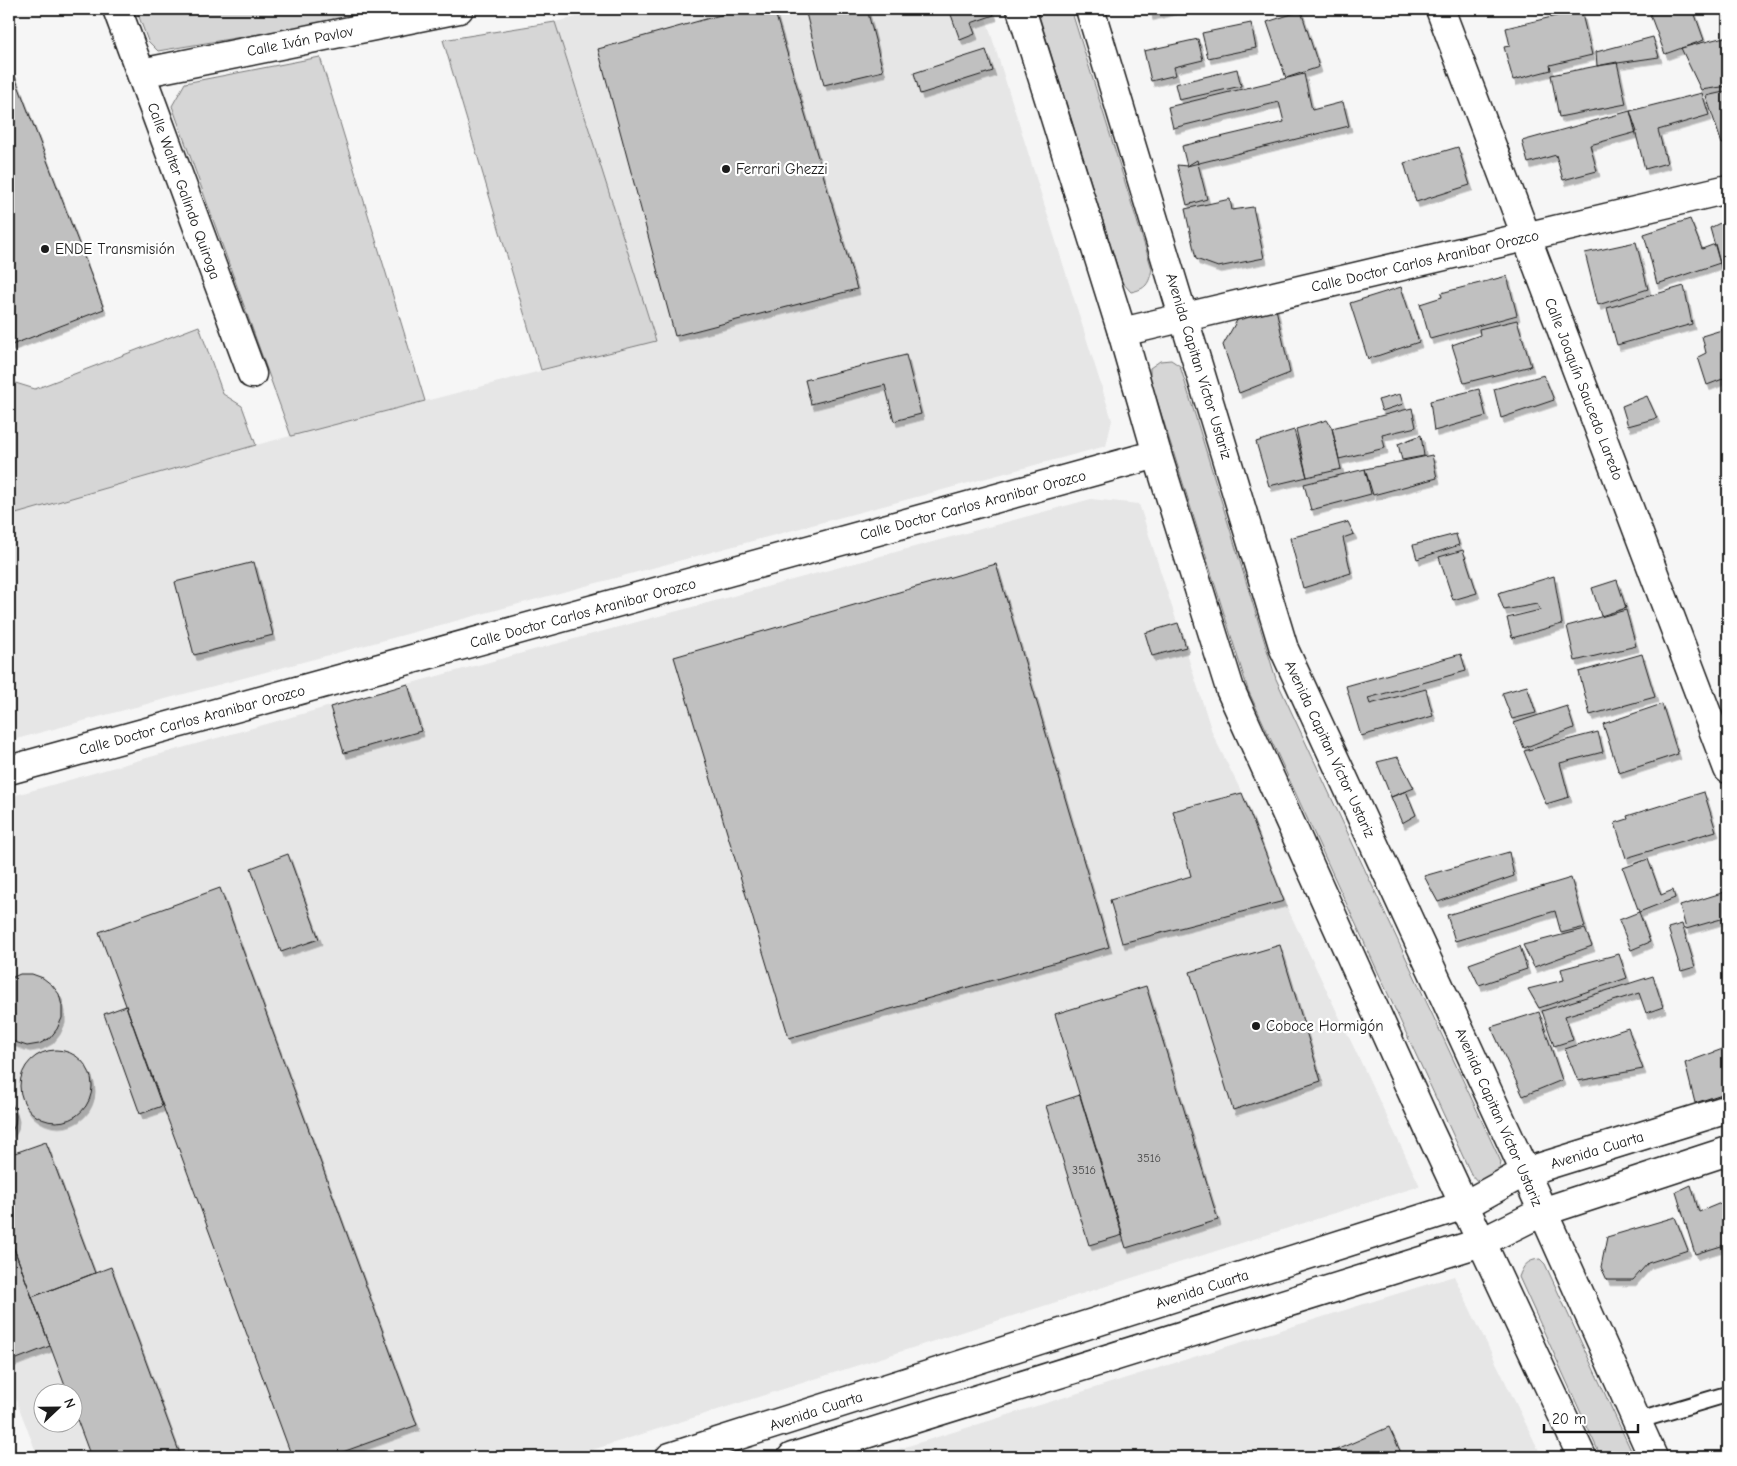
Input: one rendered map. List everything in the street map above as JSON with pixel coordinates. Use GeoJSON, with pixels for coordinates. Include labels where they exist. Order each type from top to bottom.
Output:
{"type":"FeatureCollection","features":[{"type":"Feature","properties":{"kind":"street","name":"Calle Walter Galindo Quiroga"},"geometry":{"type":"LineString","coordinates":[[117,9],[252,374]]}},
{"type":"Feature","properties":{"kind":"street","name":"Calle Iván Pavlov"},"geometry":{"type":"LineString","coordinates":[[141,73],[459,9]]}},
{"type":"Feature","properties":{"kind":"street"},"geometry":{"type":"LineString","coordinates":[[1021,9],[1122,332],[1157,454],[1230,689],[1582,1457]]}},
{"type":"Feature","properties":{"kind":"street","name":"Avenida Capitan Víctor Ustariz"},"geometry":{"type":"LineString","coordinates":[[1090,9],[1284,649],[1525,1172],[1653,1457]]}},
{"type":"Feature","properties":{"kind":"street","name":"Calle Joaquín Saucedo Laredo"},"geometry":{"type":"LineString","coordinates":[[1440,9],[1728,769]]}},
{"type":"Feature","properties":{"kind":"street","name":"Calle Doctor Carlos Aranibar Orozco"},"geometry":{"type":"LineString","coordinates":[[1122,332],[1728,189]]}},
{"type":"Feature","properties":{"kind":"street","name":"Calle Doctor Carlos Aranibar Orozco"},"geometry":{"type":"LineString","coordinates":[[9,770],[1157,454]]}},
{"type":"Feature","properties":{"kind":"street","name":"Avenida Cuarta"},"geometry":{"type":"LineString","coordinates":[[670,1457],[1465,1205],[1525,1172],[1728,1110]]}},
{"type":"Feature","properties":{"kind":"street"},"geometry":{"type":"LineString","coordinates":[[792,1457],[1482,1242],[1542,1212],[1728,1151]]}},
{"type":"Feature","properties":{"kind":"street"},"geometry":{"type":"LineString","coordinates":[[962,1365],[974,1400]]}},
{"type":"Feature","properties":{"kind":"lane"},"geometry":{"type":"LineString","coordinates":[[1637,1421],[1728,1394]]}},
{"type":"Feature","properties":{"kind":"shaded area"},"geometry":{"type":"Polygon","coordinates":[[[136,9],[395,9],[396,11],[158,51],[148,41],[136,9]]]}},
{"type":"Feature","properties":{"kind":"shaded area"},"geometry":{"type":"Polygon","coordinates":[[[611,9],[983,9],[1112,420],[1106,446],[9,741],[9,516],[256,445],[656,341],[555,22],[611,9]]]}},
{"type":"Feature","properties":{"kind":"shaded area"},"geometry":{"type":"Polygon","coordinates":[[[1037,9],[1071,9],[1152,269],[1146,285],[1136,291],[1131,292],[1122,282],[1037,9]]]}},
{"type":"Feature","properties":{"kind":"shaded area"},"geometry":{"type":"Polygon","coordinates":[[[555,22],[656,341],[541,370],[443,40],[555,22]]]}},
{"type":"Feature","properties":{"kind":"shaded area"},"geometry":{"type":"Polygon","coordinates":[[[320,57],[425,401],[291,436],[172,106],[185,83],[320,57]]]}},
{"type":"Feature","properties":{"kind":"shaded area"},"geometry":{"type":"Polygon","coordinates":[[[199,326],[223,394],[242,406],[256,445],[9,516],[9,381],[35,389],[199,326]]]}},
{"type":"Feature","properties":{"kind":"shaded area"},"geometry":{"type":"Polygon","coordinates":[[[1171,360],[1180,366],[1276,679],[1501,1162],[1499,1174],[1478,1182],[1471,1174],[1248,690],[1150,378],[1150,368],[1160,361],[1171,360]]]}},
{"type":"Feature","properties":{"kind":"shaded area"},"geometry":{"type":"Polygon","coordinates":[[[1091,499],[1139,504],[1213,735],[1242,793],[1284,901],[1420,1186],[570,1457],[38,1457],[9,1382],[9,797],[408,684],[1091,499]]]}},
{"type":"Feature","properties":{"kind":"shaded area"},"geometry":{"type":"Polygon","coordinates":[[[1540,1259],[1545,1264],[1634,1457],[1601,1457],[1519,1277],[1526,1264],[1540,1259]]]}},
{"type":"Feature","properties":{"kind":"shaded area"},"geometry":{"type":"Polygon","coordinates":[[[1454,1276],[1542,1457],[873,1457],[1454,1276]]]}},
{"type":"Feature","properties":{"kind":"building","name":"Ferrari Ghezzi"},"geometry":{"type":"Polygon","coordinates":[[[742,9],[774,9],[857,289],[675,336],[598,49],[742,9]]]}},
{"type":"Feature","properties":{"kind":"building"},"geometry":{"type":"Polygon","coordinates":[[[805,9],[867,9],[883,71],[824,85],[805,9]]]}},
{"type":"Feature","properties":{"kind":"building"},"geometry":{"type":"Polygon","coordinates":[[[949,9],[992,9],[994,15],[971,23],[975,34],[960,40],[949,9]]]}},
{"type":"Feature","properties":{"kind":"building"},"geometry":{"type":"Polygon","coordinates":[[[1149,9],[1173,9],[1150,15],[1149,9]]]}},
{"type":"Feature","properties":{"kind":"building"},"geometry":{"type":"Polygon","coordinates":[[[1648,9],[1693,9],[1704,40],[1665,54],[1648,9]]]}},
{"type":"Feature","properties":{"kind":"building"},"geometry":{"type":"Polygon","coordinates":[[[1581,10],[1592,55],[1550,65],[1551,70],[1513,80],[1504,47],[1510,46],[1506,28],[1581,10]]]}},
{"type":"Feature","properties":{"kind":"building"},"geometry":{"type":"Polygon","coordinates":[[[1301,11],[1319,67],[1286,78],[1267,22],[1301,11]]]}},
{"type":"Feature","properties":{"kind":"building"},"geometry":{"type":"Polygon","coordinates":[[[1251,23],[1256,48],[1208,58],[1202,33],[1251,23]]]}},
{"type":"Feature","properties":{"kind":"building"},"geometry":{"type":"Polygon","coordinates":[[[1728,36],[1728,86],[1701,90],[1681,48],[1728,36]]]}},
{"type":"Feature","properties":{"kind":"building"},"geometry":{"type":"Polygon","coordinates":[[[1653,37],[1659,57],[1597,66],[1596,52],[1653,37]]]}},
{"type":"Feature","properties":{"kind":"building"},"geometry":{"type":"Polygon","coordinates":[[[1198,39],[1203,60],[1174,67],[1176,75],[1151,81],[1144,51],[1198,39]]]}},
{"type":"Feature","properties":{"kind":"building"},"geometry":{"type":"Polygon","coordinates":[[[986,50],[993,71],[920,94],[914,73],[986,50]]]}},
{"type":"Feature","properties":{"kind":"building"},"geometry":{"type":"Polygon","coordinates":[[[1617,62],[1626,104],[1559,117],[1551,75],[1617,62]]]}},
{"type":"Feature","properties":{"kind":"building"},"geometry":{"type":"Polygon","coordinates":[[[1237,69],[1241,86],[1179,100],[1175,84],[1237,69]]]}},
{"type":"Feature","properties":{"kind":"building","name":"ENDE Transmisión"},"geometry":{"type":"Polygon","coordinates":[[[13,72],[104,309],[9,346],[9,73],[13,72]]]}},
{"type":"Feature","properties":{"kind":"building"},"geometry":{"type":"Polygon","coordinates":[[[1304,74],[1312,110],[1343,102],[1349,126],[1187,166],[1182,146],[1284,122],[1279,102],[1173,128],[1168,107],[1304,74]]]}},
{"type":"Feature","properties":{"kind":"building"},"geometry":{"type":"Polygon","coordinates":[[[1728,91],[1728,142],[1722,144],[1706,96],[1728,91]]]}},
{"type":"Feature","properties":{"kind":"building"},"geometry":{"type":"Polygon","coordinates":[[[1702,93],[1709,115],[1658,130],[1667,163],[1645,169],[1630,111],[1702,93]]]}},
{"type":"Feature","properties":{"kind":"building"},"geometry":{"type":"Polygon","coordinates":[[[1630,111],[1637,132],[1590,145],[1597,171],[1563,180],[1556,155],[1528,163],[1522,141],[1630,111]]]}},
{"type":"Feature","properties":{"kind":"building"},"geometry":{"type":"Polygon","coordinates":[[[1458,147],[1470,185],[1416,202],[1404,163],[1458,147]]]}},
{"type":"Feature","properties":{"kind":"building"},"geometry":{"type":"Polygon","coordinates":[[[1197,160],[1207,199],[1187,205],[1177,165],[1187,166],[1197,160]]]}},
{"type":"Feature","properties":{"kind":"building"},"geometry":{"type":"Polygon","coordinates":[[[1230,199],[1232,210],[1253,207],[1264,258],[1218,267],[1196,259],[1185,209],[1230,199]]]}},
{"type":"Feature","properties":{"kind":"building"},"geometry":{"type":"Polygon","coordinates":[[[1690,219],[1702,249],[1715,244],[1720,263],[1657,284],[1644,234],[1690,219]]]}},
{"type":"Feature","properties":{"kind":"building"},"geometry":{"type":"Polygon","coordinates":[[[1728,219],[1728,288],[1727,289],[1710,228],[1728,219]]]}},
{"type":"Feature","properties":{"kind":"building"},"geometry":{"type":"Polygon","coordinates":[[[1636,242],[1648,289],[1598,305],[1585,253],[1636,242]]]}},
{"type":"Feature","properties":{"kind":"building"},"geometry":{"type":"Polygon","coordinates":[[[1507,276],[1517,315],[1430,339],[1420,304],[1442,297],[1441,293],[1507,276]]]}},
{"type":"Feature","properties":{"kind":"building"},"geometry":{"type":"Polygon","coordinates":[[[1684,286],[1692,324],[1617,345],[1607,308],[1684,286]]]}},
{"type":"Feature","properties":{"kind":"building"},"geometry":{"type":"Polygon","coordinates":[[[1401,287],[1419,342],[1368,359],[1350,303],[1401,287]]]}},
{"type":"Feature","properties":{"kind":"building"},"geometry":{"type":"Polygon","coordinates":[[[1275,304],[1290,373],[1239,393],[1223,345],[1240,315],[1275,304]]]}},
{"type":"Feature","properties":{"kind":"building"},"geometry":{"type":"Polygon","coordinates":[[[1517,320],[1531,366],[1464,383],[1452,345],[1480,335],[1479,329],[1517,320]]]}},
{"type":"Feature","properties":{"kind":"building"},"geometry":{"type":"Polygon","coordinates":[[[1728,328],[1728,377],[1707,385],[1698,357],[1706,353],[1702,336],[1728,328]]]}},
{"type":"Feature","properties":{"kind":"building"},"geometry":{"type":"Polygon","coordinates":[[[906,355],[921,414],[894,421],[885,385],[811,404],[805,380],[906,355]]]}},
{"type":"Feature","properties":{"kind":"building"},"geometry":{"type":"Polygon","coordinates":[[[1544,375],[1554,400],[1501,418],[1494,389],[1544,375]]]}},
{"type":"Feature","properties":{"kind":"building"},"geometry":{"type":"Polygon","coordinates":[[[1479,389],[1486,416],[1434,431],[1430,401],[1479,389]]]}},
{"type":"Feature","properties":{"kind":"building"},"geometry":{"type":"Polygon","coordinates":[[[1400,394],[1403,404],[1382,411],[1378,400],[1400,394]]]}},
{"type":"Feature","properties":{"kind":"building"},"geometry":{"type":"Polygon","coordinates":[[[1647,396],[1657,418],[1628,426],[1622,406],[1647,396]]]}},
{"type":"Feature","properties":{"kind":"building"},"geometry":{"type":"Polygon","coordinates":[[[1412,408],[1416,427],[1382,435],[1385,448],[1339,459],[1332,428],[1412,408]]]}},
{"type":"Feature","properties":{"kind":"building"},"geometry":{"type":"Polygon","coordinates":[[[1327,420],[1332,428],[1341,469],[1307,477],[1296,429],[1327,420]]]}},
{"type":"Feature","properties":{"kind":"building"},"geometry":{"type":"Polygon","coordinates":[[[1294,430],[1307,477],[1269,486],[1256,442],[1294,430]]]}},
{"type":"Feature","properties":{"kind":"building"},"geometry":{"type":"Polygon","coordinates":[[[1421,435],[1424,456],[1402,460],[1398,444],[1421,435]]]}},
{"type":"Feature","properties":{"kind":"building"},"geometry":{"type":"Polygon","coordinates":[[[1432,455],[1437,478],[1373,495],[1365,469],[1432,455]]]}},
{"type":"Feature","properties":{"kind":"building"},"geometry":{"type":"Polygon","coordinates":[[[1365,469],[1371,494],[1311,510],[1304,484],[1365,469]]]}},
{"type":"Feature","properties":{"kind":"building"},"geometry":{"type":"Polygon","coordinates":[[[1348,522],[1354,534],[1343,538],[1351,573],[1303,588],[1290,538],[1348,522]]]}},
{"type":"Feature","properties":{"kind":"building"},"geometry":{"type":"Polygon","coordinates":[[[1456,534],[1459,545],[1417,559],[1413,545],[1456,534]]]}},
{"type":"Feature","properties":{"kind":"building"},"geometry":{"type":"Polygon","coordinates":[[[1463,550],[1477,593],[1453,600],[1439,557],[1463,550]]]}},
{"type":"Feature","properties":{"kind":"building"},"geometry":{"type":"Polygon","coordinates":[[[254,562],[273,635],[194,655],[175,582],[254,562]]]}},
{"type":"Feature","properties":{"kind":"building"},"geometry":{"type":"Polygon","coordinates":[[[996,564],[1109,947],[789,1038],[674,657],[996,564]]]}},
{"type":"Feature","properties":{"kind":"building"},"geometry":{"type":"Polygon","coordinates":[[[1554,576],[1562,624],[1512,638],[1507,618],[1540,610],[1537,604],[1504,610],[1498,593],[1554,576]]]}},
{"type":"Feature","properties":{"kind":"building"},"geometry":{"type":"Polygon","coordinates":[[[1617,580],[1626,608],[1601,616],[1592,588],[1617,580]]]}},
{"type":"Feature","properties":{"kind":"building"},"geometry":{"type":"Polygon","coordinates":[[[1626,610],[1636,646],[1575,661],[1567,626],[1626,610]]]}},
{"type":"Feature","properties":{"kind":"building"},"geometry":{"type":"Polygon","coordinates":[[[1178,623],[1186,647],[1152,656],[1145,633],[1178,623]]]}},
{"type":"Feature","properties":{"kind":"building"},"geometry":{"type":"Polygon","coordinates":[[[1461,654],[1466,671],[1368,698],[1370,704],[1426,689],[1433,716],[1361,736],[1346,686],[1461,654]]]}},
{"type":"Feature","properties":{"kind":"building"},"geometry":{"type":"Polygon","coordinates":[[[1642,654],[1655,697],[1590,715],[1579,672],[1642,654]]]}},
{"type":"Feature","properties":{"kind":"building"},"geometry":{"type":"Polygon","coordinates":[[[408,684],[421,731],[344,753],[330,707],[408,684]]]}},
{"type":"Feature","properties":{"kind":"building"},"geometry":{"type":"Polygon","coordinates":[[[1527,686],[1536,713],[1512,719],[1502,693],[1527,686]]]}},
{"type":"Feature","properties":{"kind":"building"},"geometry":{"type":"Polygon","coordinates":[[[1662,704],[1678,754],[1619,773],[1603,724],[1662,704]]]}},
{"type":"Feature","properties":{"kind":"building"},"geometry":{"type":"Polygon","coordinates":[[[1567,706],[1574,728],[1524,748],[1514,723],[1567,706]]]}},
{"type":"Feature","properties":{"kind":"building"},"geometry":{"type":"Polygon","coordinates":[[[1598,732],[1603,752],[1560,763],[1569,797],[1546,804],[1524,751],[1598,732]]]}},
{"type":"Feature","properties":{"kind":"building"},"geometry":{"type":"Polygon","coordinates":[[[1398,757],[1414,788],[1391,797],[1377,762],[1398,757]]]}},
{"type":"Feature","properties":{"kind":"building"},"geometry":{"type":"Polygon","coordinates":[[[1406,791],[1416,815],[1402,823],[1391,797],[1406,791]]]}},
{"type":"Feature","properties":{"kind":"building"},"geometry":{"type":"Polygon","coordinates":[[[1704,792],[1716,831],[1626,858],[1615,823],[1628,819],[1627,816],[1704,792]]]}},
{"type":"Feature","properties":{"kind":"building"},"geometry":{"type":"Polygon","coordinates":[[[1242,793],[1284,901],[1122,943],[1110,900],[1191,876],[1173,811],[1242,793]]]}},
{"type":"Feature","properties":{"kind":"building"},"geometry":{"type":"Polygon","coordinates":[[[1509,852],[1514,876],[1438,902],[1424,876],[1509,852]]]}},
{"type":"Feature","properties":{"kind":"building"},"geometry":{"type":"Polygon","coordinates":[[[288,854],[319,939],[281,952],[251,868],[288,854]]]}},
{"type":"Feature","properties":{"kind":"building"},"geometry":{"type":"Polygon","coordinates":[[[1648,859],[1661,895],[1673,890],[1675,898],[1639,912],[1623,868],[1648,859]]]}},
{"type":"Feature","properties":{"kind":"building"},"geometry":{"type":"Polygon","coordinates":[[[1571,878],[1585,927],[1561,933],[1555,911],[1455,941],[1447,915],[1571,878]]]}},
{"type":"Feature","properties":{"kind":"building"},"geometry":{"type":"Polygon","coordinates":[[[220,888],[417,1425],[329,1457],[292,1457],[99,932],[220,888]]]}},
{"type":"Feature","properties":{"kind":"building"},"geometry":{"type":"Polygon","coordinates":[[[1728,891],[1728,917],[1686,929],[1680,906],[1728,891]]]}},
{"type":"Feature","properties":{"kind":"building"},"geometry":{"type":"Polygon","coordinates":[[[1639,912],[1650,942],[1631,950],[1619,920],[1639,912]]]}},
{"type":"Feature","properties":{"kind":"building"},"geometry":{"type":"Polygon","coordinates":[[[1682,924],[1695,967],[1681,971],[1668,928],[1682,924]]]}},
{"type":"Feature","properties":{"kind":"building"},"geometry":{"type":"Polygon","coordinates":[[[1585,929],[1592,946],[1534,967],[1523,945],[1585,929]]]}},
{"type":"Feature","properties":{"kind":"building","name":"Coboce Hormigón"},"geometry":{"type":"Polygon","coordinates":[[[1280,945],[1321,1081],[1233,1110],[1190,972],[1280,945]]]}},
{"type":"Feature","properties":{"kind":"building"},"geometry":{"type":"Polygon","coordinates":[[[1520,946],[1527,969],[1479,985],[1469,964],[1520,946]]]}},
{"type":"Feature","properties":{"kind":"building"},"geometry":{"type":"Polygon","coordinates":[[[1619,954],[1627,978],[1539,1008],[1528,989],[1564,980],[1561,969],[1619,954]]]}},
{"type":"Feature","properties":{"kind":"building"},"geometry":{"type":"Polygon","coordinates":[[[20,974],[32,974],[43,978],[59,994],[62,1018],[50,1038],[39,1044],[27,1046],[9,1040],[9,979],[20,974]]]}},
{"type":"Feature","properties":{"kind":"building"},"geometry":{"type":"Polygon","coordinates":[[[1653,976],[1663,1007],[1646,1013],[1639,993],[1565,1016],[1573,1040],[1554,1046],[1542,1011],[1653,976]]]}},
{"type":"Feature","properties":{"kind":"building"},"geometry":{"type":"Polygon","coordinates":[[[1146,986],[1218,1220],[1126,1248],[1055,1014],[1146,986]]]}},
{"type":"Feature","properties":{"kind":"building"},"geometry":{"type":"Polygon","coordinates":[[[126,1006],[162,1106],[140,1114],[104,1014],[126,1006]]]}},
{"type":"Feature","properties":{"kind":"building"},"geometry":{"type":"Polygon","coordinates":[[[1539,1012],[1562,1080],[1523,1096],[1491,1027],[1539,1012]]]}},
{"type":"Feature","properties":{"kind":"building"},"geometry":{"type":"Polygon","coordinates":[[[1628,1028],[1643,1069],[1578,1081],[1565,1049],[1628,1028]]]}},
{"type":"Feature","properties":{"kind":"building"},"geometry":{"type":"Polygon","coordinates":[[[1728,1047],[1728,1092],[1695,1103],[1685,1063],[1728,1047]]]}},
{"type":"Feature","properties":{"kind":"building"},"geometry":{"type":"Polygon","coordinates":[[[56,1050],[76,1056],[86,1066],[92,1086],[86,1106],[76,1116],[56,1122],[36,1116],[26,1106],[20,1086],[26,1066],[36,1056],[56,1050]]]}},
{"type":"Feature","properties":{"kind":"building"},"geometry":{"type":"Polygon","coordinates":[[[1080,1095],[1123,1235],[1089,1245],[1046,1106],[1080,1095]]]}},
{"type":"Feature","properties":{"kind":"building"},"geometry":{"type":"Polygon","coordinates":[[[9,1100],[16,1116],[15,1125],[9,1136],[9,1100]]]}},
{"type":"Feature","properties":{"kind":"building"},"geometry":{"type":"Polygon","coordinates":[[[46,1142],[95,1273],[32,1297],[9,1235],[9,1155],[46,1142]]]}},
{"type":"Feature","properties":{"kind":"building"},"geometry":{"type":"Polygon","coordinates":[[[1691,1185],[1699,1212],[1728,1200],[1728,1244],[1695,1254],[1676,1192],[1691,1185]]]}},
{"type":"Feature","properties":{"kind":"building"},"geometry":{"type":"Polygon","coordinates":[[[1675,1217],[1688,1250],[1648,1263],[1633,1280],[1607,1280],[1601,1267],[1607,1237],[1675,1217]]]}},
{"type":"Feature","properties":{"kind":"building"},"geometry":{"type":"Polygon","coordinates":[[[9,1235],[50,1346],[9,1362],[9,1235]]]}},
{"type":"Feature","properties":{"kind":"building"},"geometry":{"type":"Polygon","coordinates":[[[111,1267],[181,1457],[91,1457],[82,1433],[82,1384],[64,1384],[32,1297],[111,1267]]]}},
{"type":"Feature","properties":{"kind":"building"},"geometry":{"type":"Polygon","coordinates":[[[1389,1427],[1403,1457],[1320,1457],[1389,1427]]]}},
{"type":"Feature","properties":{"kind":"place","name":"Ferrari Ghezzi"},"geometry":{"type":"Point","coordinates":[726,169]}},
{"type":"Feature","properties":{"kind":"place","name":"ENDE Transmisión"},"geometry":{"type":"Point","coordinates":[45,249]}},
{"type":"Feature","properties":{"kind":"place","name":"Coboce Hormigón"},"geometry":{"type":"Point","coordinates":[1256,1026]}}]}
